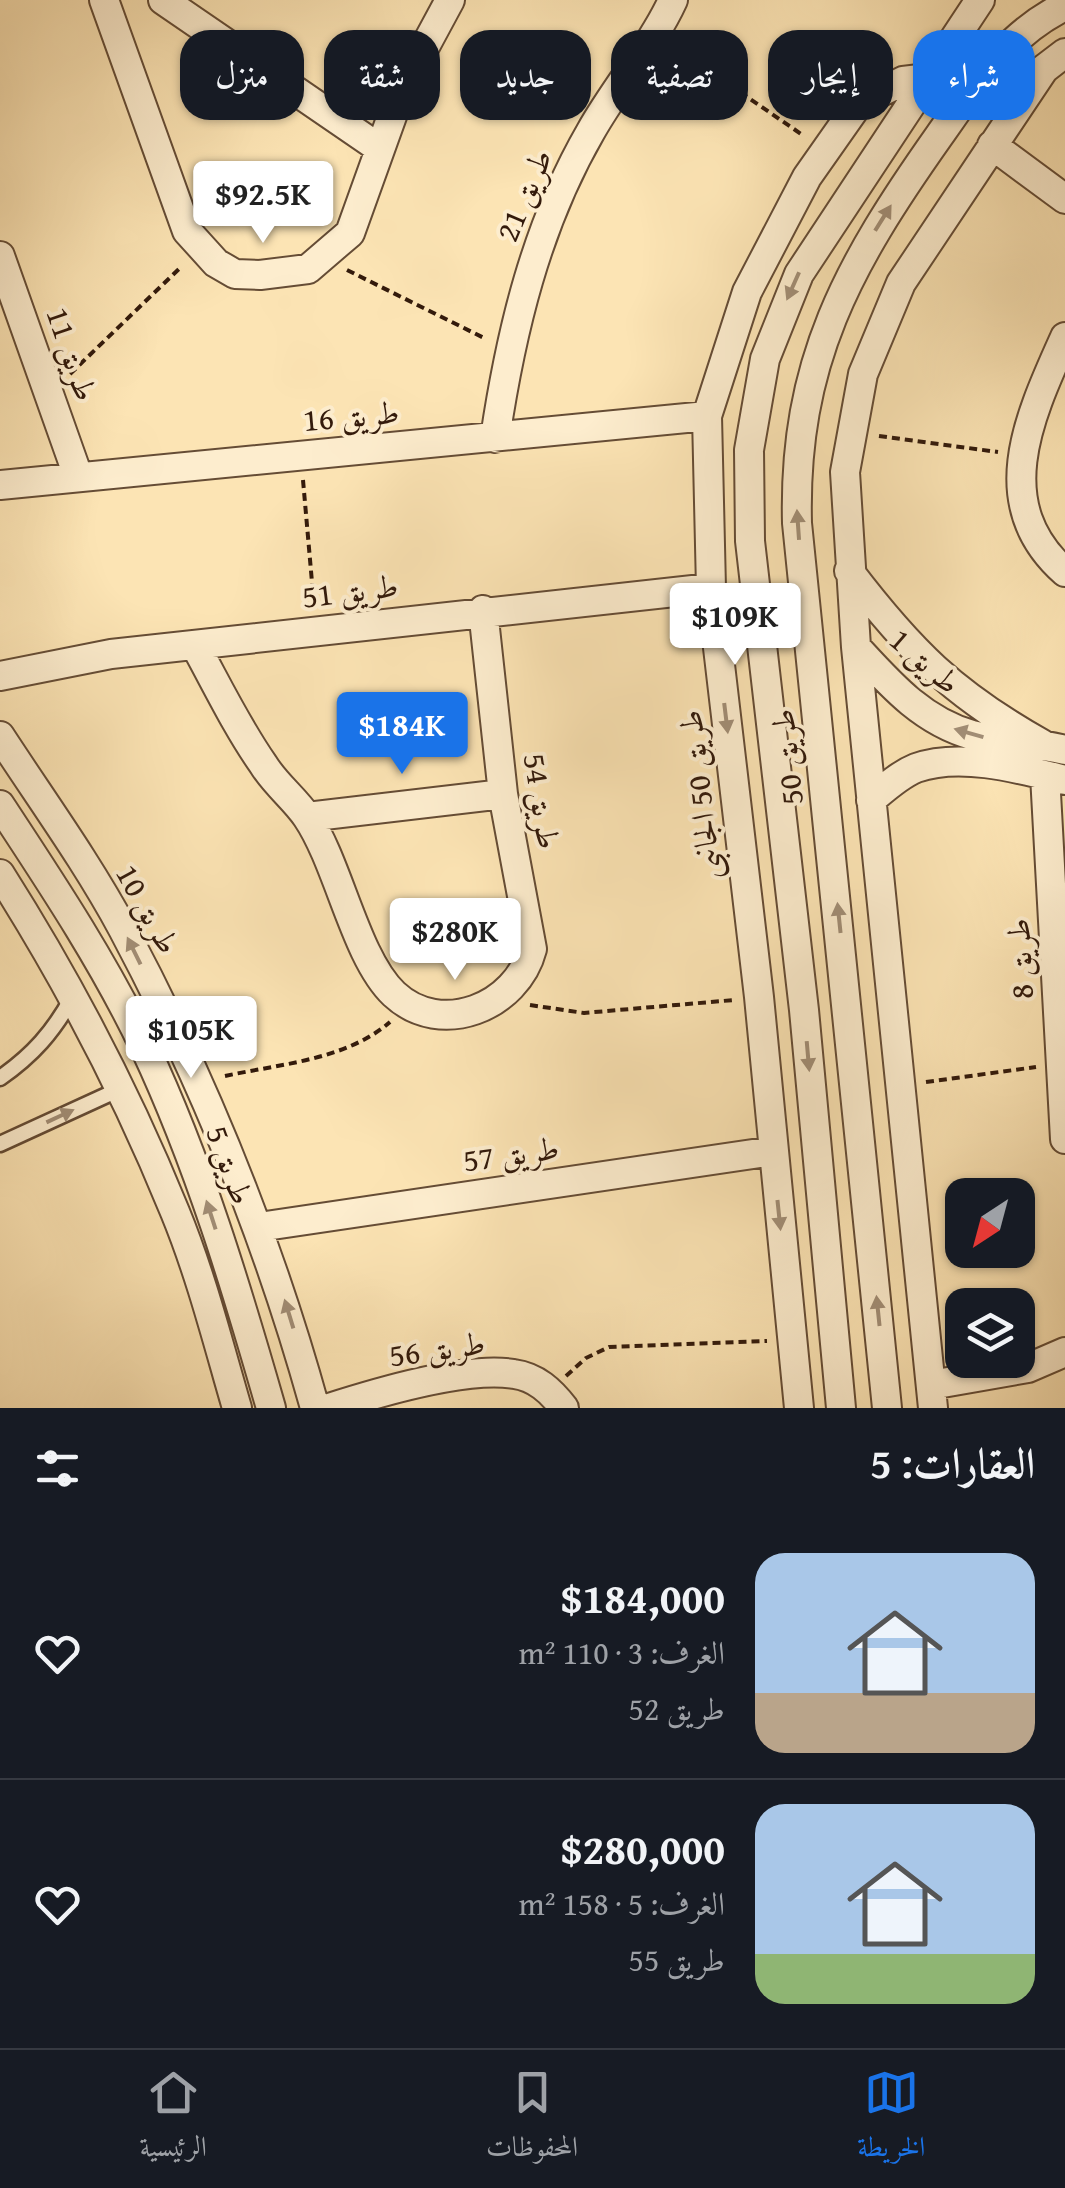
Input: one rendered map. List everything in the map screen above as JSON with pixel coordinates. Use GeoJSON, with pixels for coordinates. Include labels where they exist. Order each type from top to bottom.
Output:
{"type":"FeatureCollection","features":[{"type":"Feature","properties":{"kind":"street"},"geometry":{"type":"LineString","coordinates":[[104,0],[187,230],[200,249],[235,274],[284,273],[324,260],[338,248],[358,217],[401,91],[450,0]]}},
{"type":"Feature","properties":{"kind":"street"},"geometry":{"type":"LineString","coordinates":[[164,0],[379,148]]}},
{"type":"Feature","properties":{"kind":"street","name":"طريق 21"},"geometry":{"type":"LineString","coordinates":[[653,30],[672,0]]}},
{"type":"Feature","properties":{"kind":"street","name":"طريق 50"},"geometry":{"type":"LineString","coordinates":[[960,30],[980,0]]}},
{"type":"Feature","properties":{"kind":"street","name":"طريق 50"},"geometry":{"type":"LineString","coordinates":[[887,1408],[797,524],[800,424],[810,376],[852,273],[893,201],[1010,42],[1065,6]]}},
{"type":"Feature","properties":{"kind":"street"},"geometry":{"type":"LineString","coordinates":[[1065,53],[1044,68],[901,283],[863,374],[844,472],[856,647],[932,1396],[1028,1368],[1065,1352]]}},
{"type":"Feature","properties":{"kind":"street","name":"طريق 50 الجانبى"},"geometry":{"type":"LineString","coordinates":[[799,1408],[759,998],[711,588],[708,416],[747,292],[775,233],[825,150],[869,96],[913,80]]}},
{"type":"Feature","properties":{"kind":"street","name":"طريق 21"},"geometry":{"type":"LineString","coordinates":[[496,438],[508,350],[528,276],[555,204],[588,135],[611,98]]}},
{"type":"Feature","properties":{"kind":"street","name":"طريق 50"},"geometry":{"type":"LineString","coordinates":[[840,1408],[804,1010],[750,542],[749,450],[765,359],[799,274],[913,101]]}},
{"type":"Feature","properties":{"kind":"street"},"geometry":{"type":"LineString","coordinates":[[992,145],[1065,199]]}},
{"type":"Feature","properties":{"kind":"street","name":"طريق 11"},"geometry":{"type":"LineString","coordinates":[[0,256],[78,476]]}},
{"type":"Feature","properties":{"kind":"street"},"geometry":{"type":"LineString","coordinates":[[1065,337],[1041,389],[1023,455],[1020,500],[1028,528],[1044,554],[1065,572]]}},
{"type":"Feature","properties":{"kind":"street"},"geometry":{"type":"LineString","coordinates":[[1041,389],[1065,407]]}},
{"type":"Feature","properties":{"kind":"street","name":"طريق 16"},"geometry":{"type":"LineString","coordinates":[[0,485],[708,416]]}},
{"type":"Feature","properties":{"kind":"street"},"geometry":{"type":"LineString","coordinates":[[849,571],[933,672],[985,712],[1053,747]]}},
{"type":"Feature","properties":{"kind":"street","name":"طريق 51"},"geometry":{"type":"LineString","coordinates":[[0,676],[111,654],[483,610],[711,588]]}},
{"type":"Feature","properties":{"kind":"street","name":"طريق 54"},"geometry":{"type":"LineString","coordinates":[[483,610],[503,794],[532,949],[527,966],[506,996]]}},
{"type":"Feature","properties":{"kind":"street"},"geometry":{"type":"LineString","coordinates":[[194,645],[262,763],[307,817],[381,978],[406,1004],[441,1016],[506,996]]}},
{"type":"Feature","properties":{"kind":"street","name":"طريق 1"},"geometry":{"type":"LineString","coordinates":[[856,647],[898,693],[945,725],[972,735],[1053,747]]}},
{"type":"Feature","properties":{"kind":"street","name":"طريق 10"},"geometry":{"type":"LineString","coordinates":[[0,736],[122,927],[197,1082],[259,1227],[316,1408]]}},
{"type":"Feature","properties":{"kind":"street"},"geometry":{"type":"LineString","coordinates":[[871,800],[915,769],[947,763],[1055,778]]}},
{"type":"Feature","properties":{"kind":"street","name":"طريق 8"},"geometry":{"type":"LineString","coordinates":[[1055,778],[1065,1140]]}},
{"type":"Feature","properties":{"kind":"street"},"geometry":{"type":"LineString","coordinates":[[307,817],[503,794]]}},
{"type":"Feature","properties":{"kind":"street","name":"طريق 5"},"geometry":{"type":"LineString","coordinates":[[0,805],[86,938],[152,1063],[198,1178],[271,1408]]}},
{"type":"Feature","properties":{"kind":"street","name":"طريق 5"},"geometry":{"type":"LineString","coordinates":[[0,874],[120,1089],[176,1215],[237,1408]]}},
{"type":"Feature","properties":{"kind":"street"},"geometry":{"type":"LineString","coordinates":[[845,972],[890,970]]}},
{"type":"Feature","properties":{"kind":"street","name":"طريق 57"},"geometry":{"type":"LineString","coordinates":[[259,1227],[773,1151]]}},
{"type":"Feature","properties":{"kind":"street","name":"طريق 56"},"geometry":{"type":"LineString","coordinates":[[329,1408],[445,1380],[512,1373],[534,1380],[559,1401]]}},
{"type":"Feature","properties":{"kind":"lane"},"geometry":{"type":"LineString","coordinates":[[0,1078],[28,1058],[54,1030],[72,997]]}},
{"type":"Feature","properties":{"kind":"lane"},"geometry":{"type":"LineString","coordinates":[[0,1144],[120,1089]]}},
{"type":"Feature","properties":{"kind":"path"},"geometry":{"type":"LineString","coordinates":[[748,97],[825,150]]}},
{"type":"Feature","properties":{"kind":"path"},"geometry":{"type":"LineString","coordinates":[[50,396],[200,249]]}},
{"type":"Feature","properties":{"kind":"path"},"geometry":{"type":"LineString","coordinates":[[324,260],[508,350]]}},
{"type":"Feature","properties":{"kind":"path"},"geometry":{"type":"LineString","coordinates":[[849,432],[1023,455]]}},
{"type":"Feature","properties":{"kind":"path"},"geometry":{"type":"LineString","coordinates":[[300,456],[316,630]]}},
{"type":"Feature","properties":{"kind":"path"},"geometry":{"type":"LineString","coordinates":[[506,996],[531,1005],[584,1013],[759,998]]}},
{"type":"Feature","properties":{"kind":"path"},"geometry":{"type":"LineString","coordinates":[[197,1082],[358,1044],[376,1034],[406,1004]]}},
{"type":"Feature","properties":{"kind":"path"},"geometry":{"type":"LineString","coordinates":[[902,1085],[1061,1064]]}},
{"type":"Feature","properties":{"kind":"path"},"geometry":{"type":"LineString","coordinates":[[559,1401],[586,1358],[608,1347],[792,1340]]}}]}
